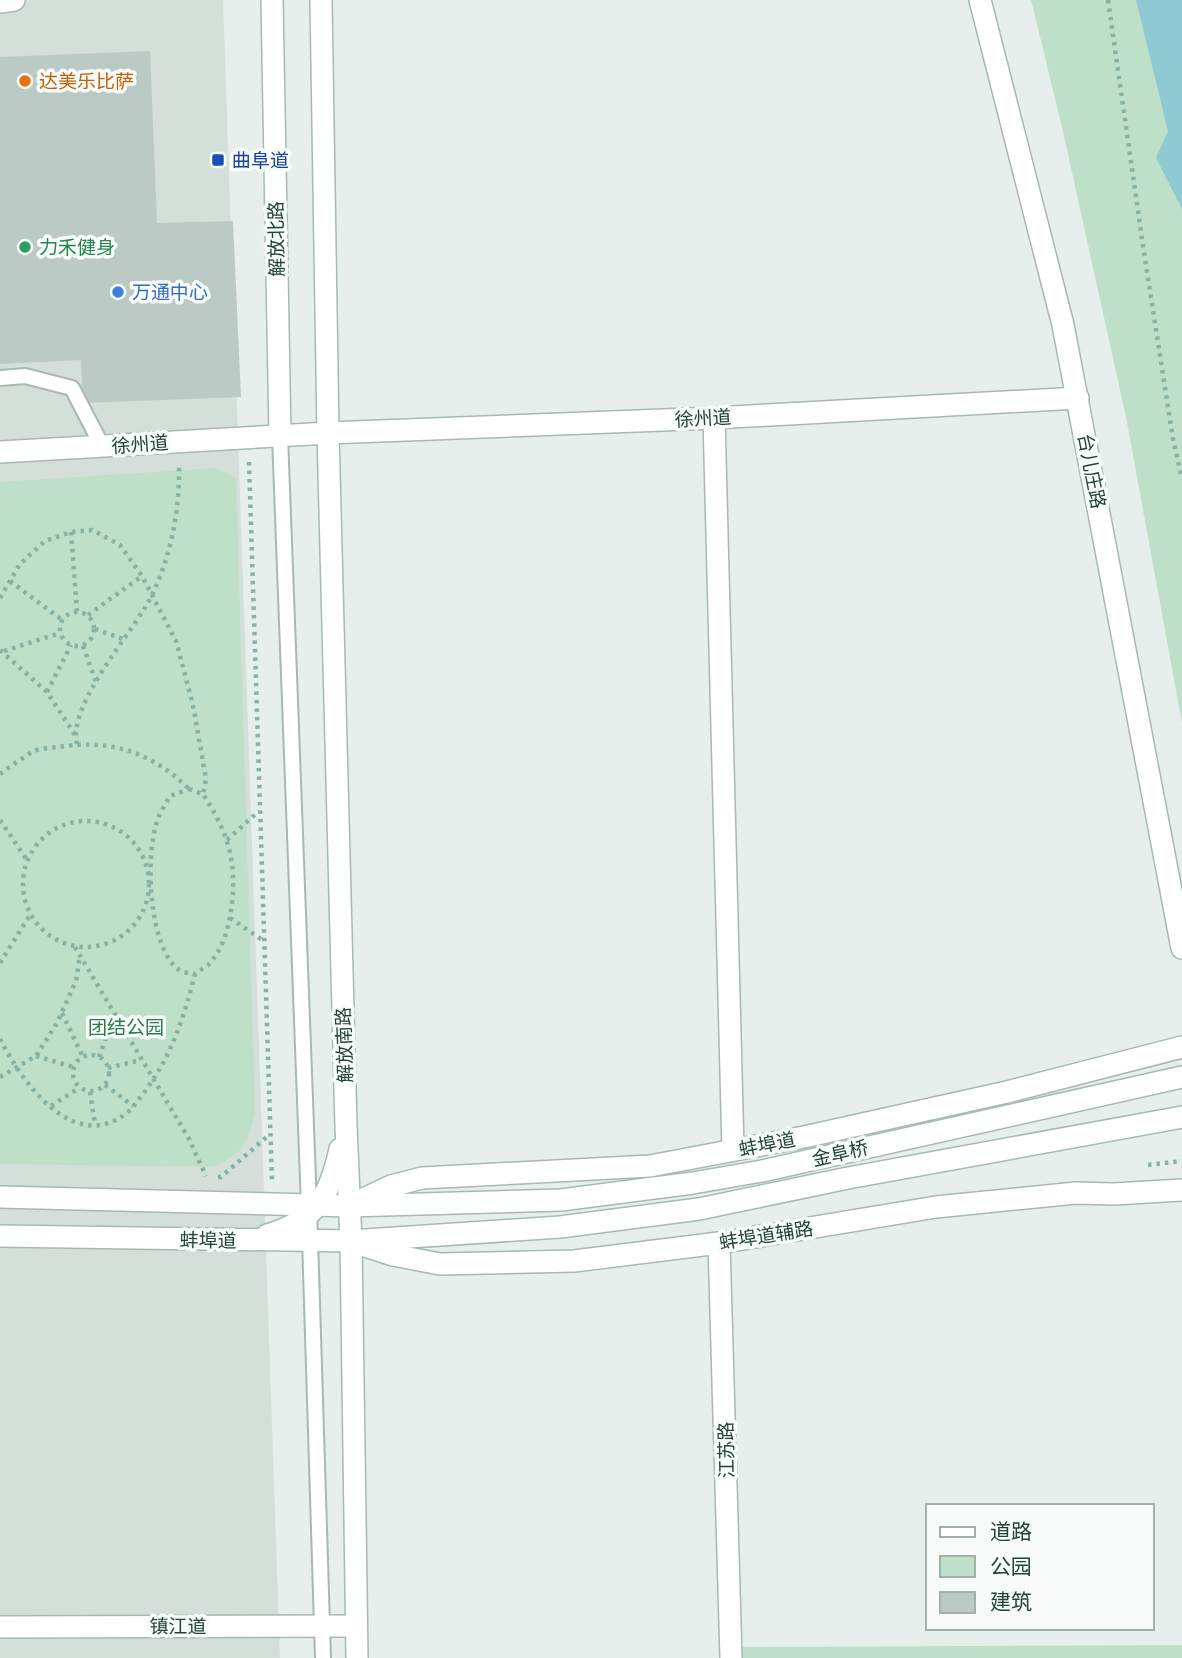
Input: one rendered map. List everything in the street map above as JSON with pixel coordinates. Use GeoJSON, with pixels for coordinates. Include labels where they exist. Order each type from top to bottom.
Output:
{"type":"FeatureCollection","features":[{"type":"Feature","properties":{"kind":"street"},"geometry":{"type":"LineString","coordinates":[[0,2],[14,0]]}},
{"type":"Feature","properties":{"kind":"street","name":"解放北路"},"geometry":{"type":"LineString","coordinates":[[272,0],[280,436]]}},
{"type":"Feature","properties":{"kind":"street"},"geometry":{"type":"LineString","coordinates":[[321,0],[328,433]]}},
{"type":"Feature","properties":{"kind":"street","name":"台儿庄路"},"geometry":{"type":"LineString","coordinates":[[980,0],[1063,325],[1182,948]]}},
{"type":"Feature","properties":{"kind":"street","name":"徐州道"},"geometry":{"type":"LineString","coordinates":[[0,452],[248,437],[714,418],[1078,398]]}},
{"type":"Feature","properties":{"kind":"street"},"geometry":{"type":"LineString","coordinates":[[714,418],[733,1150]]}},
{"type":"Feature","properties":{"kind":"street","name":"解放南路"},"geometry":{"type":"LineString","coordinates":[[328,433],[351,1241],[357,1658]]}},
{"type":"Feature","properties":{"kind":"street","name":"蚌埠道"},"geometry":{"type":"LineString","coordinates":[[349,1206],[390,1186],[422,1178],[650,1166],[804,1137],[1007,1092],[1182,1047]]}},
{"type":"Feature","properties":{"kind":"street","name":"金阜桥"},"geometry":{"type":"LineString","coordinates":[[494,1202],[561,1200],[707,1181],[1182,1077]]}},
{"type":"Feature","properties":{"kind":"street","name":"金阜桥"},"geometry":{"type":"LineString","coordinates":[[500,1232],[699,1209],[848,1178],[1182,1117]]}},
{"type":"Feature","properties":{"kind":"street"},"geometry":{"type":"LineString","coordinates":[[245,1240],[286,1230],[313,1209],[330,1183],[346,1126]]}},
{"type":"Feature","properties":{"kind":"street","name":"蚌埠道辅路"},"geometry":{"type":"LineString","coordinates":[[351,1241],[393,1255],[440,1264],[574,1261],[719,1243],[936,1207],[1076,1193],[1182,1190]]}},
{"type":"Feature","properties":{"kind":"street","name":"蚌埠道"},"geometry":{"type":"LineString","coordinates":[[0,1198],[272,1205],[313,1209],[494,1202]]}},
{"type":"Feature","properties":{"kind":"street","name":"蚌埠道"},"geometry":{"type":"LineString","coordinates":[[0,1236],[351,1241],[500,1232]]}},
{"type":"Feature","properties":{"kind":"street","name":"江苏路"},"geometry":{"type":"LineString","coordinates":[[719,1243],[731,1658]]}},
{"type":"Feature","properties":{"kind":"street","name":"镇江道"},"geometry":{"type":"LineString","coordinates":[[0,1627],[356,1626]]}},
{"type":"Feature","properties":{"kind":"lane"},"geometry":{"type":"LineString","coordinates":[[0,378],[26,376],[72,388],[102,446]]}},
{"type":"Feature","properties":{"kind":"lane"},"geometry":{"type":"LineString","coordinates":[[280,436],[313,1209],[311,1241],[323,1658]]}},
{"type":"Feature","properties":{"kind":"path"},"geometry":{"type":"LineString","coordinates":[[1108,0],[1145,260],[1173,439],[1182,478]]}},
{"type":"Feature","properties":{"kind":"path"},"geometry":{"type":"LineString","coordinates":[[248,437],[272,1205]]}},
{"type":"Feature","properties":{"kind":"path"},"geometry":{"type":"LineString","coordinates":[[75,734],[87,698],[152,595],[170,547],[180,493],[178,441]]}},
{"type":"Feature","properties":{"kind":"path"},"geometry":{"type":"LineString","coordinates":[[0,598],[20,564],[45,541],[71,532],[92,530],[120,545],[142,576],[176,641],[193,705],[206,779],[203,794]]}},
{"type":"Feature","properties":{"kind":"path"},"geometry":{"type":"LineString","coordinates":[[71,532],[77,611]]}},
{"type":"Feature","properties":{"kind":"path"},"geometry":{"type":"LineString","coordinates":[[88,615],[142,576]]}},
{"type":"Feature","properties":{"kind":"path"},"geometry":{"type":"LineString","coordinates":[[10,581],[61,620]]}},
{"type":"Feature","properties":{"kind":"path"},"geometry":{"type":"LineString","coordinates":[[95,629],[91,639],[83,646],[71,646],[64,641],[60,633],[61,620],[77,611],[88,615],[95,629],[123,639]]}},
{"type":"Feature","properties":{"kind":"path"},"geometry":{"type":"LineString","coordinates":[[2,651],[60,633]]}},
{"type":"Feature","properties":{"kind":"path"},"geometry":{"type":"LineString","coordinates":[[47,692],[71,646]]}},
{"type":"Feature","properties":{"kind":"path"},"geometry":{"type":"LineString","coordinates":[[83,646],[96,682]]}},
{"type":"Feature","properties":{"kind":"path"},"geometry":{"type":"LineString","coordinates":[[2,651],[47,692],[75,734],[77,744]]}},
{"type":"Feature","properties":{"kind":"path"},"geometry":{"type":"LineString","coordinates":[[0,774],[34,751],[77,744],[106,745],[136,753],[162,765],[189,789],[203,794],[212,807],[230,851],[234,890],[230,918],[222,941],[209,964],[195,974],[172,1047],[154,1080],[129,1111],[107,1124],[77,1123],[62,1116],[34,1092],[15,1069],[0,1039]]}},
{"type":"Feature","properties":{"kind":"path"},"geometry":{"type":"LineString","coordinates":[[189,789],[170,796],[156,822],[151,850],[150,881],[153,912],[160,939],[171,961],[180,971],[195,974]]}},
{"type":"Feature","properties":{"kind":"path"},"geometry":{"type":"LineString","coordinates":[[226,841],[260,810]]}},
{"type":"Feature","properties":{"kind":"path"},"geometry":{"type":"LineString","coordinates":[[0,820],[27,860]]}},
{"type":"Feature","properties":{"kind":"path"},"geometry":{"type":"LineString","coordinates":[[84,820],[108,824],[129,838],[144,858],[150,881],[145,909],[128,932],[103,946],[75,947],[49,936],[30,915],[22,888],[27,860],[40,839],[60,825],[84,820]]}},
{"type":"Feature","properties":{"kind":"path"},"geometry":{"type":"LineString","coordinates":[[0,963],[30,915]]}},
{"type":"Feature","properties":{"kind":"path"},"geometry":{"type":"LineString","coordinates":[[230,918],[264,942]]}},
{"type":"Feature","properties":{"kind":"path"},"geometry":{"type":"LineString","coordinates":[[75,947],[189,1139],[206,1176]]}},
{"type":"Feature","properties":{"kind":"path"},"geometry":{"type":"LineString","coordinates":[[0,1076],[36,1056],[76,981],[80,956]]}},
{"type":"Feature","properties":{"kind":"path"},"geometry":{"type":"LineString","coordinates":[[61,1013],[83,1057]]}},
{"type":"Feature","properties":{"kind":"path"},"geometry":{"type":"LineString","coordinates":[[99,1057],[114,1016]]}},
{"type":"Feature","properties":{"kind":"path"},"geometry":{"type":"LineString","coordinates":[[36,1056],[73,1067]]}},
{"type":"Feature","properties":{"kind":"path"},"geometry":{"type":"LineString","coordinates":[[83,1057],[99,1057],[108,1068],[109,1077],[105,1085],[90,1092],[79,1088],[73,1078],[73,1067],[83,1057]]}},
{"type":"Feature","properties":{"kind":"path"},"geometry":{"type":"LineString","coordinates":[[108,1068],[141,1060]]}},
{"type":"Feature","properties":{"kind":"path"},"geometry":{"type":"LineString","coordinates":[[105,1085],[133,1106]]}},
{"type":"Feature","properties":{"kind":"path"},"geometry":{"type":"LineString","coordinates":[[51,1106],[79,1088]]}},
{"type":"Feature","properties":{"kind":"path"},"geometry":{"type":"LineString","coordinates":[[90,1092],[95,1124]]}},
{"type":"Feature","properties":{"kind":"path"},"geometry":{"type":"LineString","coordinates":[[193,1176],[221,1177],[271,1133]]}},
{"type":"Feature","properties":{"kind":"shaded area"},"geometry":{"type":"Polygon","coordinates":[[[0,0],[223,0],[280,1658],[0,1658],[0,0]]]}},
{"type":"Feature","properties":{"kind":"green space"},"geometry":{"type":"Polygon","coordinates":[[[1031,0],[1182,0],[1182,723],[1126,417],[1031,0]]]}},
{"type":"Feature","properties":{"kind":"green space","name":"团结公园"},"geometry":{"type":"Polygon","coordinates":[[[215,468],[236,479],[255,1112],[250,1132],[238,1152],[213,1167],[0,1164],[0,482],[215,468]]]}},
{"type":"Feature","properties":{"kind":"green space"},"geometry":{"type":"Polygon","coordinates":[[[1182,1645],[1182,1658],[740,1658],[739,1647],[1182,1645]]]}},
{"type":"Feature","properties":{"kind":"water"},"geometry":{"type":"Polygon","coordinates":[[[1136,0],[1182,0],[1182,209],[1156,158],[1168,131],[1136,0]]]}},
{"type":"Feature","properties":{"kind":"building","name":"万通中心"},"geometry":{"type":"Polygon","coordinates":[[[150,51],[157,223],[233,221],[241,397],[83,403],[81,360],[0,364],[0,57],[150,51]]]}},
{"type":"Feature","properties":{"kind":"place","name":"达美乐比萨"},"geometry":{"type":"Point","coordinates":[25,81]}},
{"type":"Feature","properties":{"kind":"place","name":"曲阜道"},"geometry":{"type":"Point","coordinates":[218,160]}},
{"type":"Feature","properties":{"kind":"place","name":"力禾健身"},"geometry":{"type":"Point","coordinates":[25,247]}},
{"type":"Feature","properties":{"kind":"place","name":"万通中心"},"geometry":{"type":"Point","coordinates":[118,292]}}]}
